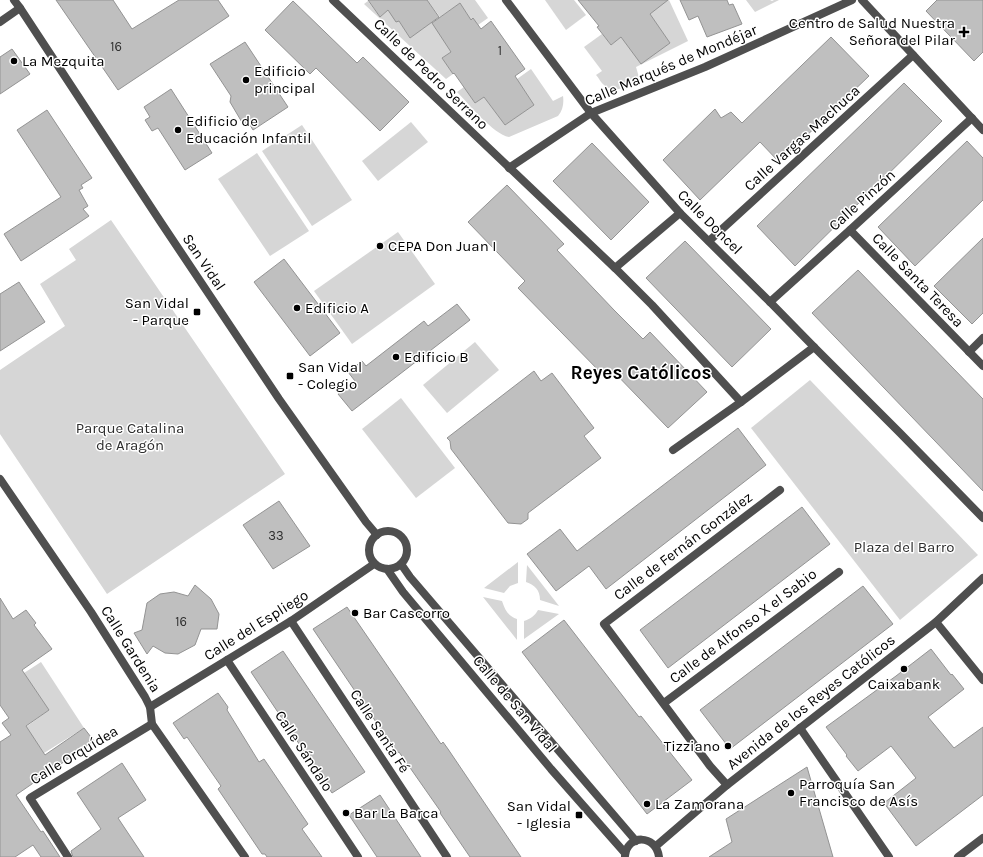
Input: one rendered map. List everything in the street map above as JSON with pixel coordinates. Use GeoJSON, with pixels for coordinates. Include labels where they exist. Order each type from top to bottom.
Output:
{"type":"FeatureCollection","features":[{"type":"Feature","properties":{"kind":"street","name":"San Vidal"},"geometry":{"type":"LineString","coordinates":[[14,0],[274,392],[366,522],[377,535]]}},
{"type":"Feature","properties":{"kind":"street","name":"Calle de Pedro Serrano"},"geometry":{"type":"LineString","coordinates":[[333,0],[615,268],[652,305],[741,402]]}},
{"type":"Feature","properties":{"kind":"street","name":"Calle Doncel"},"geometry":{"type":"LineString","coordinates":[[506,0],[591,113],[680,213],[983,518]]}},
{"type":"Feature","properties":{"kind":"street","name":"Calle Marqués de Mondéjar"},"geometry":{"type":"LineString","coordinates":[[509,168],[591,113],[705,67],[852,0]]}},
{"type":"Feature","properties":{"kind":"street"},"geometry":{"type":"LineString","coordinates":[[862,0],[983,130]]}},
{"type":"Feature","properties":{"kind":"street"},"geometry":{"type":"LineString","coordinates":[[0,22],[20,8]]}},
{"type":"Feature","properties":{"kind":"street","name":"Calle Vargas Machuca"},"geometry":{"type":"LineString","coordinates":[[709,241],[913,55]]}},
{"type":"Feature","properties":{"kind":"street","name":"Calle Pinzón"},"geometry":{"type":"LineString","coordinates":[[770,302],[972,118]]}},
{"type":"Feature","properties":{"kind":"street"},"geometry":{"type":"LineString","coordinates":[[615,268],[680,213]]}},
{"type":"Feature","properties":{"kind":"street","name":"Calle Santa Teresa"},"geometry":{"type":"LineString","coordinates":[[850,230],[983,366]]}},
{"type":"Feature","properties":{"kind":"street"},"geometry":{"type":"LineString","coordinates":[[968,352],[983,338]]}},
{"type":"Feature","properties":{"kind":"street"},"geometry":{"type":"LineString","coordinates":[[673,450],[741,402],[814,347]]}},
{"type":"Feature","properties":{"kind":"street","name":"Calle Gardenia"},"geometry":{"type":"LineString","coordinates":[[0,479],[91,612],[145,697],[150,707],[152,724],[245,857]]}},
{"type":"Feature","properties":{"kind":"street","name":"Calle de Fernán González"},"geometry":{"type":"LineString","coordinates":[[664,703],[604,624],[780,490]]}},
{"type":"Feature","properties":{"kind":"street"},"geometry":{"type":"LineString","coordinates":[[382,532],[393,532],[401,537],[405,542],[407,548],[406,556],[401,564],[396,568],[381,568],[374,564],[370,558],[370,544],[377,535],[382,532]]}},
{"type":"Feature","properties":{"kind":"street","name":"Calle del Espliego"},"geometry":{"type":"LineString","coordinates":[[150,707],[291,621],[374,564]]}},
{"type":"Feature","properties":{"kind":"street","name":"Calle de San Vidal"},"geometry":{"type":"LineString","coordinates":[[401,564],[410,577],[636,841]]}},
{"type":"Feature","properties":{"kind":"street","name":"Calle de San Vidal"},"geometry":{"type":"LineString","coordinates":[[388,569],[403,592],[625,855]]}},
{"type":"Feature","properties":{"kind":"street","name":"Calle de Alfonso X el Sabio"},"geometry":{"type":"LineString","coordinates":[[664,703],[839,572]]}},
{"type":"Feature","properties":{"kind":"street","name":"Avenida de los Reyes Católicos"},"geometry":{"type":"LineString","coordinates":[[656,846],[727,785],[936,622],[983,578]]}},
{"type":"Feature","properties":{"kind":"street","name":"Calle Santa Fé"},"geometry":{"type":"LineString","coordinates":[[291,621],[446,857]]}},
{"type":"Feature","properties":{"kind":"street"},"geometry":{"type":"LineString","coordinates":[[936,622],[983,680]]}},
{"type":"Feature","properties":{"kind":"street","name":"Calle Sándalo"},"geometry":{"type":"LineString","coordinates":[[227,660],[358,857]]}},
{"type":"Feature","properties":{"kind":"street"},"geometry":{"type":"LineString","coordinates":[[664,703],[710,766],[727,785]]}},
{"type":"Feature","properties":{"kind":"street","name":"Calle Orquídea"},"geometry":{"type":"LineString","coordinates":[[68,857],[30,798],[152,724]]}},
{"type":"Feature","properties":{"kind":"street"},"geometry":{"type":"LineString","coordinates":[[800,728],[889,857]]}},
{"type":"Feature","properties":{"kind":"street"},"geometry":{"type":"LineString","coordinates":[[958,857],[983,838]]}},
{"type":"Feature","properties":{"kind":"street"},"geometry":{"type":"LineString","coordinates":[[625,855],[627,848],[631,843],[647,840],[656,846],[659,857]]}},
{"type":"Feature","properties":{"kind":"green space"},"geometry":{"type":"Polygon","coordinates":[[[427,0],[475,0],[488,18],[478,25],[473,19],[471,20],[460,3],[440,17],[427,0]]]}},
{"type":"Feature","properties":{"kind":"green space"},"geometry":{"type":"Polygon","coordinates":[[[545,0],[574,0],[586,15],[566,30],[545,0]]]}},
{"type":"Feature","properties":{"kind":"green space"},"geometry":{"type":"Polygon","coordinates":[[[656,0],[669,0],[688,41],[636,67],[640,81],[622,88],[608,88],[596,75],[602,71],[584,47],[602,34],[611,45],[621,37],[641,63],[670,43],[650,14],[656,0]]]}},
{"type":"Feature","properties":{"kind":"green space"},"geometry":{"type":"Polygon","coordinates":[[[746,0],[772,1],[779,0],[755,12],[746,0]]]}},
{"type":"Feature","properties":{"kind":"green space"},"geometry":{"type":"Polygon","coordinates":[[[368,1],[380,17],[388,10],[399,21],[410,38],[432,22],[451,52],[442,58],[453,74],[446,79],[364,4],[368,1]]]}},
{"type":"Feature","properties":{"kind":"green space"},"geometry":{"type":"Polygon","coordinates":[[[531,69],[553,101],[563,96],[562,109],[558,116],[509,137],[503,135],[489,125],[457,92],[464,87],[475,103],[484,97],[505,125],[534,105],[517,79],[531,69]]]}},
{"type":"Feature","properties":{"kind":"green space"},"geometry":{"type":"Polygon","coordinates":[[[411,122],[428,142],[378,181],[362,161],[411,122]]]}},
{"type":"Feature","properties":{"kind":"green space"},"geometry":{"type":"Polygon","coordinates":[[[302,125],[352,200],[312,226],[262,151],[302,125]]]}},
{"type":"Feature","properties":{"kind":"green space"},"geometry":{"type":"Polygon","coordinates":[[[257,153],[309,231],[270,256],[218,179],[257,153]]]}},
{"type":"Feature","properties":{"kind":"green space","name":"Parque Catalina de Aragón"},"geometry":{"type":"Polygon","coordinates":[[[111,220],[285,474],[107,594],[0,434],[0,370],[65,326],[40,284],[76,260],[69,249],[111,220]]]}},
{"type":"Feature","properties":{"kind":"green space"},"geometry":{"type":"Polygon","coordinates":[[[398,232],[435,284],[352,344],[314,291],[398,232]]]}},
{"type":"Feature","properties":{"kind":"green space"},"geometry":{"type":"Polygon","coordinates":[[[475,342],[499,370],[447,413],[423,385],[475,342]]]}},
{"type":"Feature","properties":{"kind":"green space","name":"Plaza del Barro"},"geometry":{"type":"Polygon","coordinates":[[[810,380],[978,555],[900,620],[751,428],[810,380]]]}},
{"type":"Feature","properties":{"kind":"green space"},"geometry":{"type":"Polygon","coordinates":[[[401,398],[455,468],[416,498],[362,429],[401,398]]]}},
{"type":"Feature","properties":{"kind":"green space"},"geometry":{"type":"Polygon","coordinates":[[[518,562],[518,583],[510,586],[504,593],[484,588],[518,562]]]}},
{"type":"Feature","properties":{"kind":"green space"},"geometry":{"type":"Polygon","coordinates":[[[527,565],[559,606],[540,600],[539,593],[536,588],[526,582],[527,565]]]}},
{"type":"Feature","properties":{"kind":"green space"},"geometry":{"type":"Polygon","coordinates":[[[483,597],[502,601],[507,612],[517,619],[517,640],[483,597]]]}},
{"type":"Feature","properties":{"kind":"green space"},"geometry":{"type":"Polygon","coordinates":[[[538,610],[559,614],[524,639],[524,621],[532,617],[538,610]]]}},
{"type":"Feature","properties":{"kind":"green space"},"geometry":{"type":"Polygon","coordinates":[[[41,662],[84,728],[44,753],[26,727],[49,710],[24,673],[41,662]]]}},
{"type":"Feature","properties":{"kind":"building"},"geometry":{"type":"Polygon","coordinates":[[[56,0],[113,0],[132,29],[179,0],[218,0],[229,16],[118,90],[56,0]]]}},
{"type":"Feature","properties":{"kind":"building"},"geometry":{"type":"Polygon","coordinates":[[[368,0],[427,0],[439,17],[410,38],[399,21],[396,22],[388,10],[380,17],[368,0]]]}},
{"type":"Feature","properties":{"kind":"building"},"geometry":{"type":"Polygon","coordinates":[[[578,0],[668,0],[650,14],[670,43],[641,64],[621,37],[611,45],[597,27],[599,26],[578,0]]]}},
{"type":"Feature","properties":{"kind":"building"},"geometry":{"type":"Polygon","coordinates":[[[680,0],[727,0],[729,5],[733,4],[742,24],[707,37],[698,16],[689,20],[680,0]]]}},
{"type":"Feature","properties":{"kind":"building","name":"Centro de Salud Nuestra Señora del Pilar"},"geometry":{"type":"Polygon","coordinates":[[[937,0],[983,0],[983,52],[974,61],[926,11],[937,0]]]}},
{"type":"Feature","properties":{"kind":"building"},"geometry":{"type":"Polygon","coordinates":[[[293,1],[357,63],[363,57],[409,102],[380,131],[316,68],[310,74],[265,30],[293,1]]]}},
{"type":"Feature","properties":{"kind":"building"},"geometry":{"type":"Polygon","coordinates":[[[460,3],[471,20],[473,18],[481,29],[491,21],[525,69],[515,76],[534,105],[505,125],[484,97],[475,103],[442,58],[451,52],[432,23],[460,3]]]}},
{"type":"Feature","properties":{"kind":"building"},"geometry":{"type":"Polygon","coordinates":[[[831,37],[869,76],[779,162],[760,142],[700,200],[663,160],[715,109],[721,118],[731,112],[742,123],[831,37]]]}},
{"type":"Feature","properties":{"kind":"building","name":"Edificio principal"},"geometry":{"type":"Polygon","coordinates":[[[245,42],[288,107],[253,130],[250,125],[243,124],[230,102],[231,96],[210,64],[245,42]]]}},
{"type":"Feature","properties":{"kind":"building"},"geometry":{"type":"Polygon","coordinates":[[[12,49],[30,74],[0,94],[0,57],[12,49]]]}},
{"type":"Feature","properties":{"kind":"building"},"geometry":{"type":"Polygon","coordinates":[[[904,83],[942,121],[795,266],[757,226],[904,83]]]}},
{"type":"Feature","properties":{"kind":"building","name":"Edificio de Educación Infantil"},"geometry":{"type":"Polygon","coordinates":[[[171,89],[212,153],[185,170],[158,128],[152,131],[145,120],[150,117],[144,107],[171,89]]]}},
{"type":"Feature","properties":{"kind":"building"},"geometry":{"type":"Polygon","coordinates":[[[47,110],[92,178],[81,185],[83,188],[79,190],[88,206],[83,209],[89,216],[21,261],[4,234],[61,197],[17,130],[47,110]]]}},
{"type":"Feature","properties":{"kind":"building"},"geometry":{"type":"Polygon","coordinates":[[[967,141],[983,158],[983,200],[915,266],[878,227],[967,141]]]}},
{"type":"Feature","properties":{"kind":"building"},"geometry":{"type":"Polygon","coordinates":[[[592,143],[649,202],[611,240],[553,181],[592,143]]]}},
{"type":"Feature","properties":{"kind":"building"},"geometry":{"type":"Polygon","coordinates":[[[507,185],[564,244],[557,250],[614,310],[643,339],[650,332],[707,392],[668,428],[611,369],[604,376],[518,288],[525,281],[468,222],[507,185]]]}},
{"type":"Feature","properties":{"kind":"building"},"geometry":{"type":"Polygon","coordinates":[[[983,238],[983,313],[972,324],[934,286],[983,238]]]}},
{"type":"Feature","properties":{"kind":"building"},"geometry":{"type":"Polygon","coordinates":[[[685,241],[771,329],[732,367],[646,278],[685,241]]]}},
{"type":"Feature","properties":{"kind":"building","name":"Edificio A"},"geometry":{"type":"Polygon","coordinates":[[[284,259],[340,333],[310,356],[254,282],[284,259]]]}},
{"type":"Feature","properties":{"kind":"building"},"geometry":{"type":"Polygon","coordinates":[[[858,270],[983,399],[983,491],[812,313],[858,270]]]}},
{"type":"Feature","properties":{"kind":"building"},"geometry":{"type":"Polygon","coordinates":[[[19,282],[45,322],[0,351],[0,294],[19,282]]]}},
{"type":"Feature","properties":{"kind":"building","name":"Edificio B"},"geometry":{"type":"Polygon","coordinates":[[[457,304],[470,320],[352,411],[338,394],[355,381],[348,372],[362,361],[366,366],[424,321],[428,326],[457,304]]]}},
{"type":"Feature","properties":{"kind":"building"},"geometry":{"type":"Polygon","coordinates":[[[534,371],[541,381],[552,373],[594,428],[584,436],[601,458],[528,513],[528,519],[521,524],[508,523],[451,449],[450,441],[447,438],[534,371]]]}},
{"type":"Feature","properties":{"kind":"building"},"geometry":{"type":"Polygon","coordinates":[[[738,428],[766,465],[606,589],[589,566],[556,591],[527,554],[560,529],[577,551],[738,428]]]}},
{"type":"Feature","properties":{"kind":"building"},"geometry":{"type":"Polygon","coordinates":[[[279,501],[310,546],[273,569],[243,525],[279,501]]]}},
{"type":"Feature","properties":{"kind":"building"},"geometry":{"type":"Polygon","coordinates":[[[802,507],[830,544],[668,668],[640,630],[802,507]]]}},
{"type":"Feature","properties":{"kind":"building"},"geometry":{"type":"Polygon","coordinates":[[[195,585],[211,599],[219,614],[217,629],[201,629],[195,645],[178,654],[165,653],[153,646],[147,654],[134,633],[142,630],[147,603],[160,594],[174,592],[188,596],[195,585]]]}},
{"type":"Feature","properties":{"kind":"building"},"geometry":{"type":"Polygon","coordinates":[[[863,586],[893,624],[730,749],[700,710],[863,586]]]}},
{"type":"Feature","properties":{"kind":"building"},"geometry":{"type":"Polygon","coordinates":[[[0,598],[13,619],[26,610],[36,623],[34,625],[52,649],[22,670],[49,710],[26,726],[45,755],[84,728],[94,741],[16,795],[60,857],[41,857],[33,845],[15,857],[0,857],[0,742],[11,735],[2,723],[9,718],[0,705],[0,598]]]}},
{"type":"Feature","properties":{"kind":"building"},"geometry":{"type":"Polygon","coordinates":[[[347,607],[441,744],[443,742],[448,749],[521,857],[470,857],[399,752],[397,753],[313,629],[347,607]]]}},
{"type":"Feature","properties":{"kind":"building"},"geometry":{"type":"Polygon","coordinates":[[[564,620],[639,717],[641,716],[692,780],[647,814],[522,652],[564,620]]]}},
{"type":"Feature","properties":{"kind":"building"},"geometry":{"type":"Polygon","coordinates":[[[931,649],[964,689],[928,717],[954,748],[983,727],[983,795],[916,846],[884,803],[916,778],[891,746],[858,771],[826,727],[931,649]]]}},
{"type":"Feature","properties":{"kind":"building"},"geometry":{"type":"Polygon","coordinates":[[[283,651],[365,772],[332,793],[251,672],[283,651]]]}},
{"type":"Feature","properties":{"kind":"building"},"geometry":{"type":"Polygon","coordinates":[[[218,693],[228,707],[227,710],[259,762],[264,759],[308,824],[302,829],[322,857],[267,857],[265,854],[262,854],[218,789],[221,786],[187,737],[184,739],[173,723],[218,693]]]}},
{"type":"Feature","properties":{"kind":"building"},"geometry":{"type":"Polygon","coordinates":[[[122,763],[146,800],[118,818],[144,857],[73,857],[71,851],[101,829],[77,793],[122,763]]]}},
{"type":"Feature","properties":{"kind":"building","name":"Parroquía San Francisco de Asís"},"geometry":{"type":"Polygon","coordinates":[[[807,767],[833,857],[709,857],[732,842],[726,819],[807,767]]]}},
{"type":"Feature","properties":{"kind":"building"},"geometry":{"type":"Polygon","coordinates":[[[380,795],[421,857],[377,857],[349,815],[380,795]]]}},
{"type":"Feature","properties":{"kind":"place","name":"Centro de Salud Nuestra Señora del Pilar"},"geometry":{"type":"Point","coordinates":[964,32]}},
{"type":"Feature","properties":{"kind":"place","name":"La Mezquita"},"geometry":{"type":"Point","coordinates":[14,61]}},
{"type":"Feature","properties":{"kind":"place","name":"Edificio principal"},"geometry":{"type":"Point","coordinates":[246,80]}},
{"type":"Feature","properties":{"kind":"place","name":"Edificio de Educación Infantil"},"geometry":{"type":"Point","coordinates":[178,130]}},
{"type":"Feature","properties":{"kind":"place","name":"CEPA Don Juan I"},"geometry":{"type":"Point","coordinates":[380,246]}},
{"type":"Feature","properties":{"kind":"place","name":"Edificio A"},"geometry":{"type":"Point","coordinates":[297,308]}},
{"type":"Feature","properties":{"kind":"place","name":"San Vidal - Parque"},"geometry":{"type":"Point","coordinates":[197,312]}},
{"type":"Feature","properties":{"kind":"place","name":"Edificio B"},"geometry":{"type":"Point","coordinates":[396,357]}},
{"type":"Feature","properties":{"kind":"place","name":"San Vidal - Colegio"},"geometry":{"type":"Point","coordinates":[290,376]}},
{"type":"Feature","properties":{"kind":"place","name":"Bar Cascorro"},"geometry":{"type":"Point","coordinates":[355,613]}},
{"type":"Feature","properties":{"kind":"place","name":"Caixabank"},"geometry":{"type":"Point","coordinates":[904,669]}},
{"type":"Feature","properties":{"kind":"place","name":"Tizziano"},"geometry":{"type":"Point","coordinates":[728,746]}},
{"type":"Feature","properties":{"kind":"place","name":"Parroquía San Francisco de Asís"},"geometry":{"type":"Point","coordinates":[791,793]}},
{"type":"Feature","properties":{"kind":"place","name":"La Zamorana"},"geometry":{"type":"Point","coordinates":[647,804]}},
{"type":"Feature","properties":{"kind":"place","name":"Bar La Barca"},"geometry":{"type":"Point","coordinates":[346,813]}},
{"type":"Feature","properties":{"kind":"place","name":"San Vidal - Iglesia"},"geometry":{"type":"Point","coordinates":[579,815]}},
{"type":"Feature","properties":{"kind":"district","name":"Reyes Católicos"},"geometry":{"type":"Point","coordinates":[641,373]}}]}
